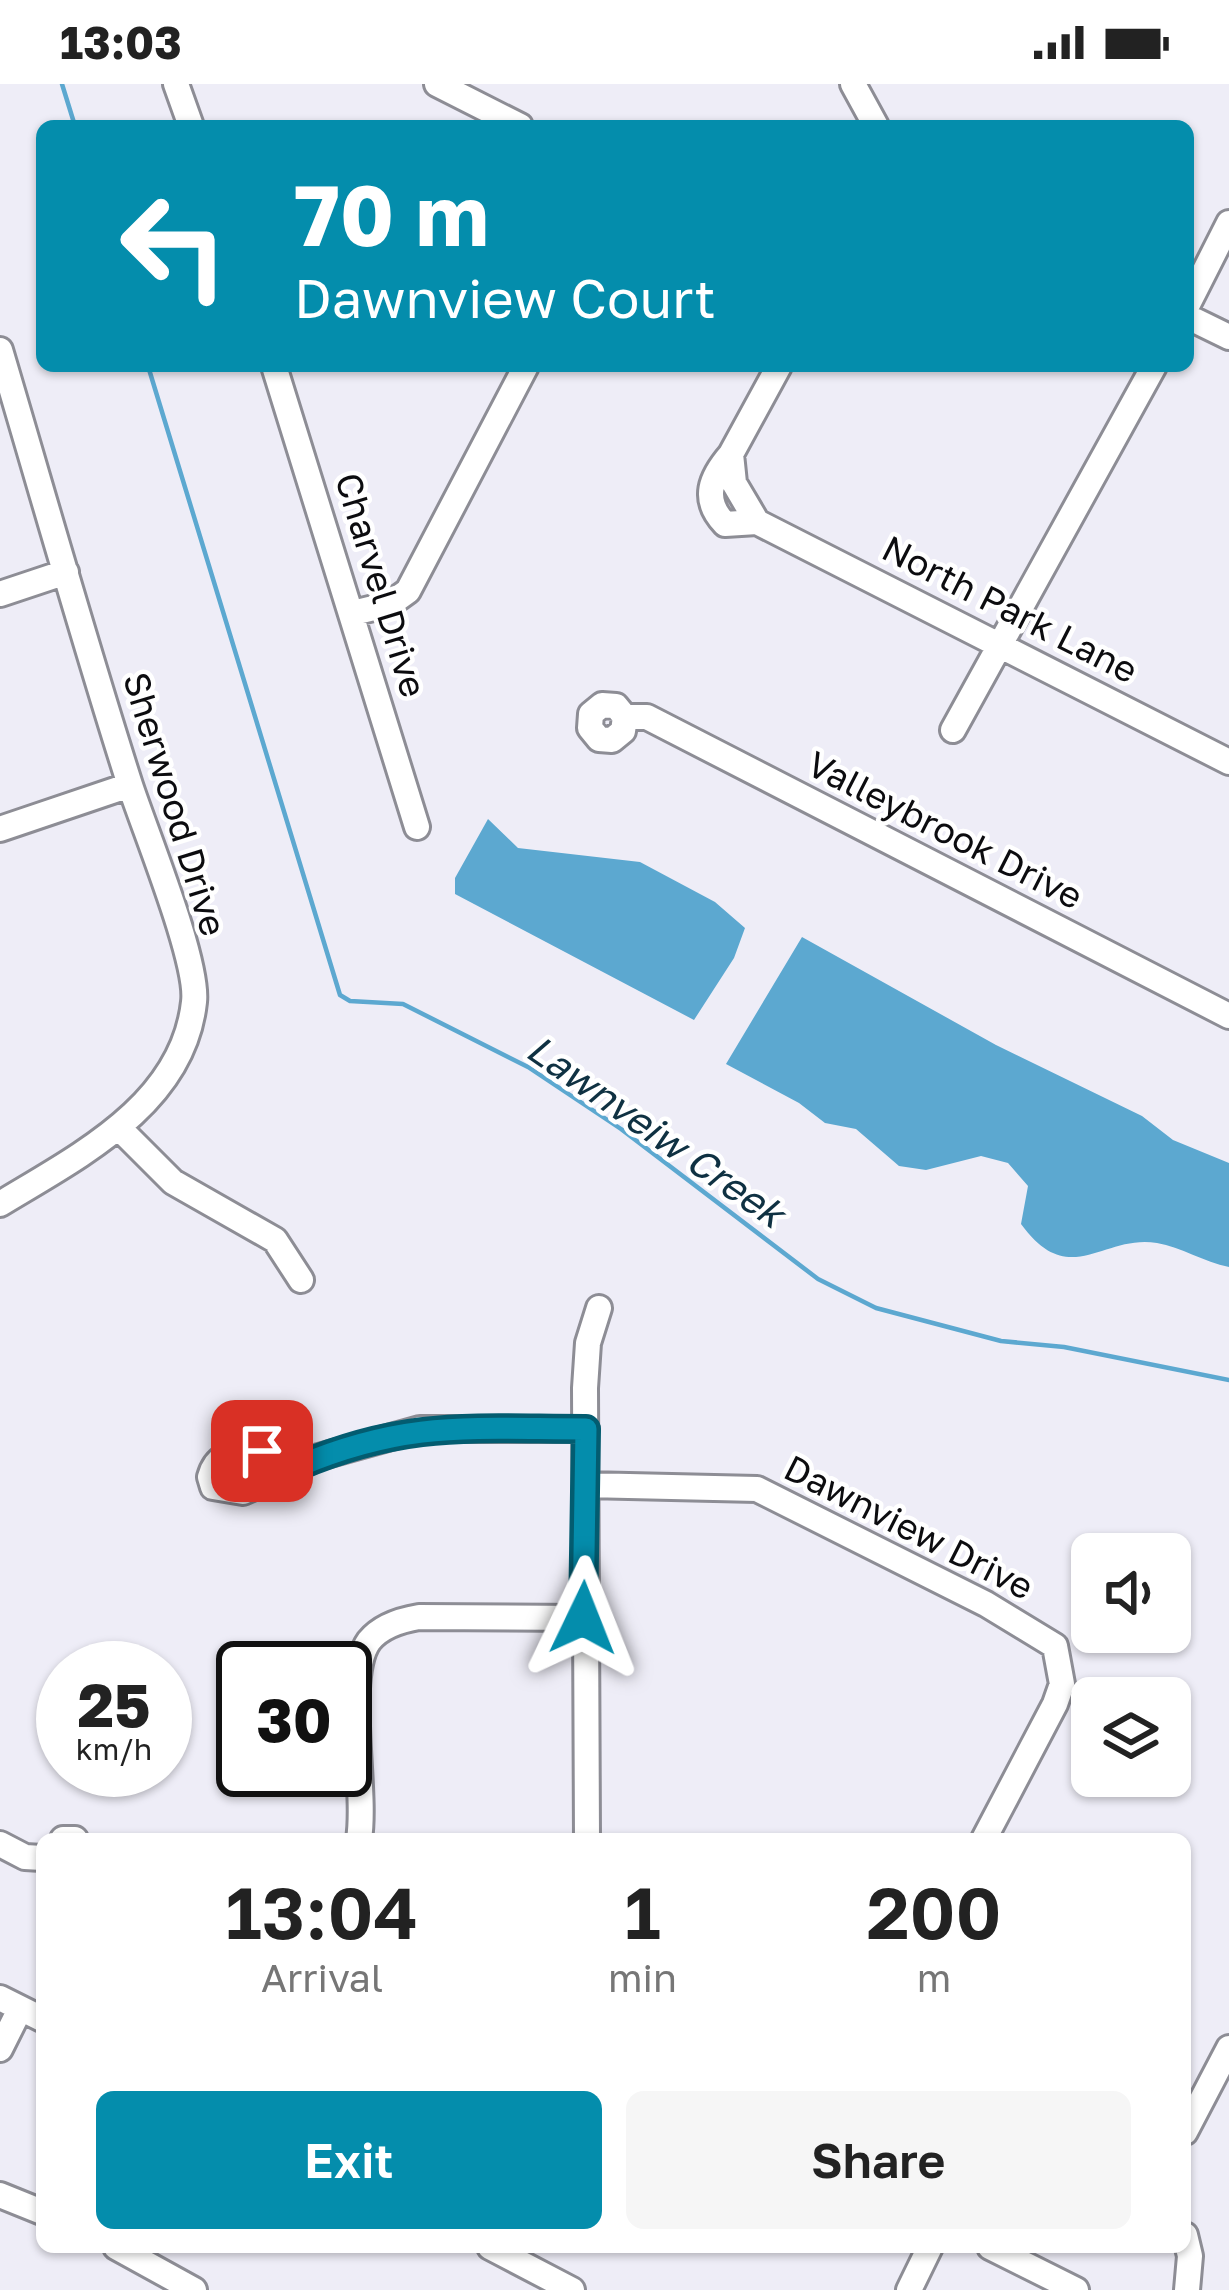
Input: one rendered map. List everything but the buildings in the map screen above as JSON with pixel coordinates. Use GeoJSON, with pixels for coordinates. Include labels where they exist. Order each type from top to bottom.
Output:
{"type":"FeatureCollection","features":[{"type":"Feature","properties":{"kind":"street"},"geometry":{"type":"LineString","coordinates":[[176,84],[189,120]]}},
{"type":"Feature","properties":{"kind":"street"},"geometry":{"type":"LineString","coordinates":[[437,84],[508,120]]}},
{"type":"Feature","properties":{"kind":"street"},"geometry":{"type":"LineString","coordinates":[[853,84],[873,120]]}},
{"type":"Feature","properties":{"kind":"street"},"geometry":{"type":"LineString","coordinates":[[1194,292],[1229,223]]}},
{"type":"Feature","properties":{"kind":"street"},"geometry":{"type":"LineString","coordinates":[[1194,320],[1229,338]]}},
{"type":"Feature","properties":{"kind":"street","name":"Sherwood Drive"},"geometry":{"type":"LineString","coordinates":[[0,350],[179,933],[195,999],[168,1070],[121,1130],[0,1204]]}},
{"type":"Feature","properties":{"kind":"street","name":"Charvel Drive"},"geometry":{"type":"LineString","coordinates":[[276,372],[417,827]]}},
{"type":"Feature","properties":{"kind":"street"},"geometry":{"type":"LineString","coordinates":[[352,613],[390,604],[408,591],[523,372]]}},
{"type":"Feature","properties":{"kind":"street"},"geometry":{"type":"LineString","coordinates":[[757,522],[734,483],[731,454],[776,372]]}},
{"type":"Feature","properties":{"kind":"street"},"geometry":{"type":"LineString","coordinates":[[953,730],[1151,372]]}},
{"type":"Feature","properties":{"kind":"street","name":"North Park Lane"},"geometry":{"type":"LineString","coordinates":[[731,454],[712,478],[711,501],[725,524],[757,522],[1229,761]]}},
{"type":"Feature","properties":{"kind":"street"},"geometry":{"type":"LineString","coordinates":[[0,595],[66,572]]}},
{"type":"Feature","properties":{"kind":"street","name":"Valleybrook Drive"},"geometry":{"type":"LineString","coordinates":[[625,717],[647,717],[1229,1016]]}},
{"type":"Feature","properties":{"kind":"street"},"geometry":{"type":"LineString","coordinates":[[0,829],[130,785]]}},
{"type":"Feature","properties":{"kind":"street"},"geometry":{"type":"LineString","coordinates":[[121,1130],[172,1182],[275,1240],[301,1280]]}},
{"type":"Feature","properties":{"kind":"street"},"geometry":{"type":"LineString","coordinates":[[587,1833],[586,1429],[588,1342],[598,1308]]}},
{"type":"Feature","properties":{"kind":"street"},"geometry":{"type":"LineString","coordinates":[[299,1466],[369,1440],[420,1429],[586,1429]]}},
{"type":"Feature","properties":{"kind":"street","name":"Dawnview Drive"},"geometry":{"type":"LineString","coordinates":[[586,1484],[757,1489],[986,1604],[1055,1646],[1062,1684],[1055,1704],[987,1833]]}},
{"type":"Feature","properties":{"kind":"street"},"geometry":{"type":"LineString","coordinates":[[359,1833],[358,1677],[365,1646],[374,1635],[401,1620],[419,1617],[583,1618]]}},
{"type":"Feature","properties":{"kind":"street"},"geometry":{"type":"LineString","coordinates":[[0,1844],[36,1858]]}},
{"type":"Feature","properties":{"kind":"street"},"geometry":{"type":"LineString","coordinates":[[0,2049],[21,2009]]}},
{"type":"Feature","properties":{"kind":"street"},"geometry":{"type":"LineString","coordinates":[[1191,2121],[1229,2048]]}},
{"type":"Feature","properties":{"kind":"street"},"geometry":{"type":"LineString","coordinates":[[0,2195],[36,2210]]}},
{"type":"Feature","properties":{"kind":"street"},"geometry":{"type":"LineString","coordinates":[[127,2253],[194,2290]]}},
{"type":"Feature","properties":{"kind":"street"},"geometry":{"type":"LineString","coordinates":[[501,2253],[572,2290]]}},
{"type":"Feature","properties":{"kind":"street"},"geometry":{"type":"LineString","coordinates":[[909,2290],[928,2253]]}},
{"type":"Feature","properties":{"kind":"street"},"geometry":{"type":"LineString","coordinates":[[1002,2253],[1076,2290]]}},
{"type":"Feature","properties":{"kind":"street"},"geometry":{"type":"LineString","coordinates":[[1187,2290],[1189,2253]]}},
{"type":"Feature","properties":{"kind":"water"},"geometry":{"type":"Polygon","coordinates":[[[488,819],[518,848],[640,862],[715,902],[745,928],[734,958],[694,1020],[455,894],[455,878],[488,819]]]}},
{"type":"Feature","properties":{"kind":"water"},"geometry":{"type":"Polygon","coordinates":[[[802,937],[996,1045],[1142,1116],[1173,1140],[1229,1163],[1229,1267],[1157,1243],[1137,1242],[1071,1257],[1055,1254],[1021,1224],[1028,1186],[1008,1163],[981,1156],[926,1170],[899,1166],[856,1129],[825,1123],[799,1103],[726,1064],[802,937]]]}},
{"type":"Feature","properties":{"kind":"waterway","name":"Lawnveiw Creek"},"geometry":{"type":"LineString","coordinates":[[62,84],[73,120]]}},
{"type":"Feature","properties":{"kind":"waterway","name":"Lawnveiw Creek"},"geometry":{"type":"LineString","coordinates":[[150,372],[340,995],[350,1001],[403,1004],[528,1067],[621,1129],[818,1279],[876,1308],[1001,1341],[1064,1347],[1229,1380]]}},
{"type":"Feature","properties":{"kind":"route"},"geometry":{"type":"LineString","coordinates":[[262,1451],[299,1466],[369,1440],[420,1429],[586,1429],[583,1618]]}}]}
